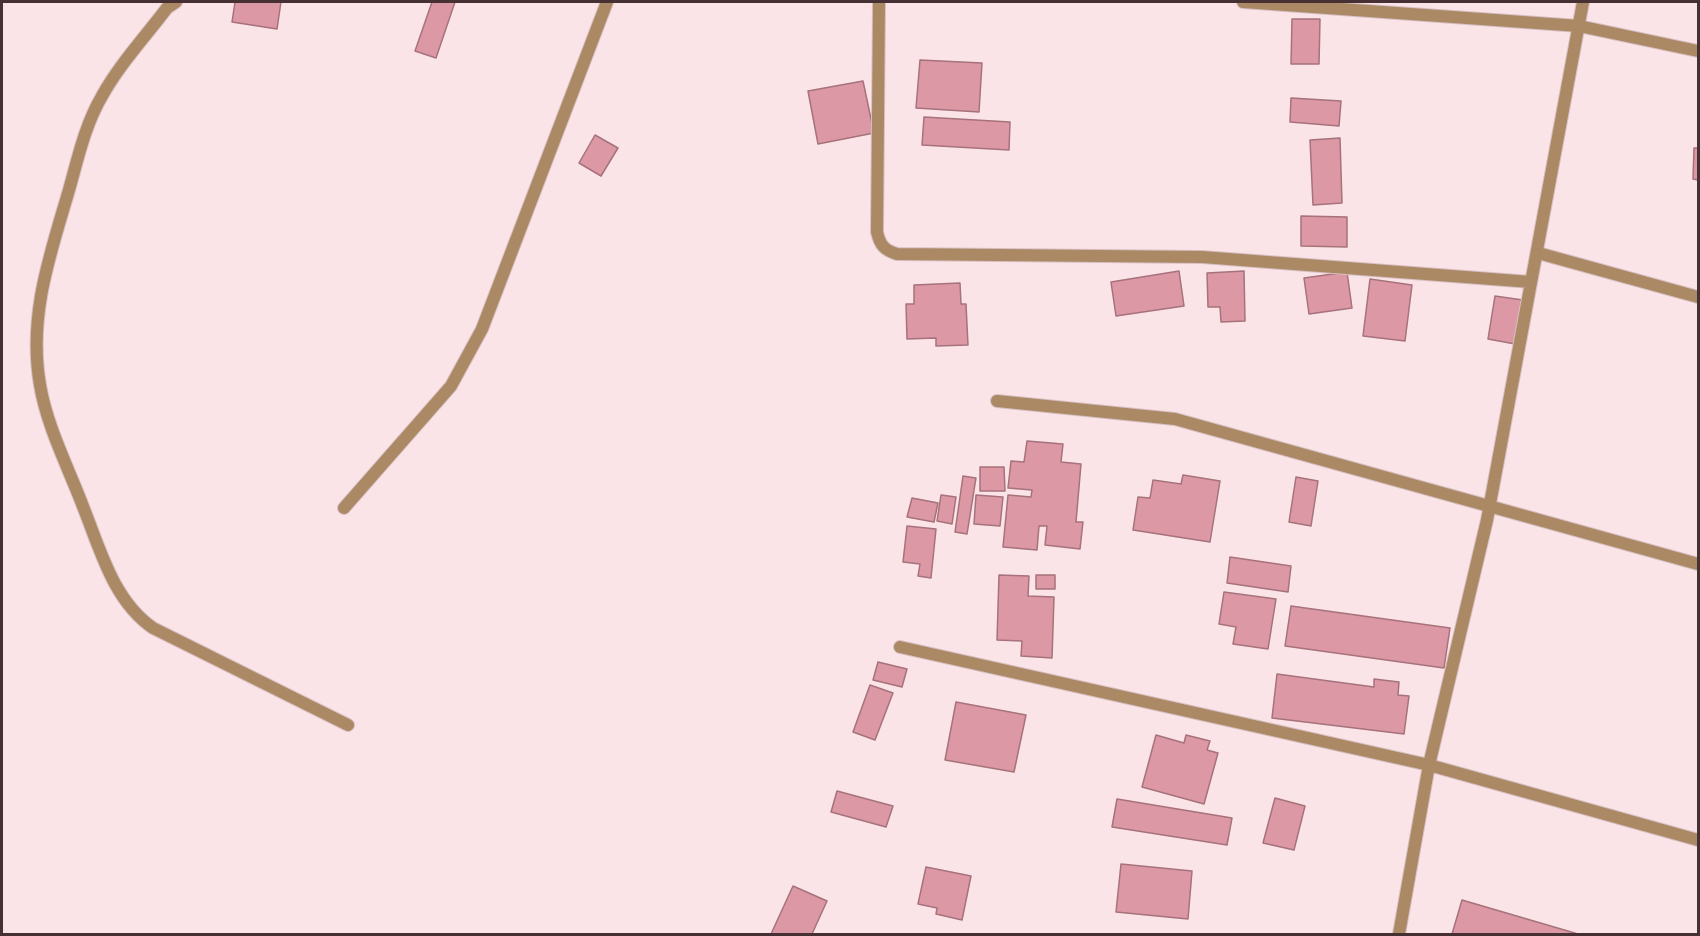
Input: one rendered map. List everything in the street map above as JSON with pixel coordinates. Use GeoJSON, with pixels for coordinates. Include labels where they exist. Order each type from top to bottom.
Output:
{"type":"FeatureCollection","features":[{"type":"Feature","properties":{"kind":"street"},"geometry":{"type":"LineString","coordinates":[[176,2],[167,8],[102,94],[88,122],[40,291],[36,324],[40,386],[46,412],[120,596],[136,616],[153,628],[348,725]]}},
{"type":"Feature","properties":{"kind":"street"},"geometry":{"type":"LineString","coordinates":[[344,508],[451,386],[482,329],[608,2]]}},
{"type":"Feature","properties":{"kind":"street"},"geometry":{"type":"LineString","coordinates":[[879,2],[877,232],[880,244],[888,251],[897,254],[1202,256],[1531,282]]}},
{"type":"Feature","properties":{"kind":"street"},"geometry":{"type":"LineString","coordinates":[[1243,2],[1579,26],[1698,51]]}},
{"type":"Feature","properties":{"kind":"street"},"geometry":{"type":"LineString","coordinates":[[1399,934],[1429,765],[1490,504],[1583,2]]}},
{"type":"Feature","properties":{"kind":"street"},"geometry":{"type":"LineString","coordinates":[[1538,254],[1698,297]]}},
{"type":"Feature","properties":{"kind":"street"},"geometry":{"type":"LineString","coordinates":[[997,401],[1175,419],[1490,504],[1698,564]]}},
{"type":"Feature","properties":{"kind":"street"},"geometry":{"type":"LineString","coordinates":[[900,647],[1429,765],[1698,840]]}},
{"type":"Feature","properties":{"kind":"building"},"geometry":{"type":"Polygon","coordinates":[[[235,2],[281,2],[277,29],[232,22],[235,2]]]}},
{"type":"Feature","properties":{"kind":"building"},"geometry":{"type":"Polygon","coordinates":[[[432,2],[455,2],[436,58],[415,51],[432,2]]]}},
{"type":"Feature","properties":{"kind":"building"},"geometry":{"type":"Polygon","coordinates":[[[1292,19],[1320,19],[1319,64],[1291,64],[1292,19]]]}},
{"type":"Feature","properties":{"kind":"building"},"geometry":{"type":"Polygon","coordinates":[[[920,60],[982,63],[979,112],[916,108],[920,60]]]}},
{"type":"Feature","properties":{"kind":"building"},"geometry":{"type":"Polygon","coordinates":[[[863,81],[874,133],[818,144],[808,91],[863,81]]]}},
{"type":"Feature","properties":{"kind":"building"},"geometry":{"type":"Polygon","coordinates":[[[1291,98],[1341,101],[1339,126],[1290,122],[1291,98]]]}},
{"type":"Feature","properties":{"kind":"building"},"geometry":{"type":"Polygon","coordinates":[[[924,117],[1010,122],[1009,150],[922,145],[924,117]]]}},
{"type":"Feature","properties":{"kind":"building"},"geometry":{"type":"Polygon","coordinates":[[[595,135],[618,148],[601,176],[579,163],[595,135]]]}},
{"type":"Feature","properties":{"kind":"building"},"geometry":{"type":"Polygon","coordinates":[[[1340,138],[1342,203],[1313,205],[1310,140],[1340,138]]]}},
{"type":"Feature","properties":{"kind":"building"},"geometry":{"type":"Polygon","coordinates":[[[1694,148],[1698,148],[1698,180],[1693,179],[1694,148]]]}},
{"type":"Feature","properties":{"kind":"building"},"geometry":{"type":"Polygon","coordinates":[[[1301,216],[1347,217],[1347,247],[1301,246],[1301,216]]]}},
{"type":"Feature","properties":{"kind":"building"},"geometry":{"type":"Polygon","coordinates":[[[1179,271],[1184,306],[1116,316],[1111,282],[1179,271]]]}},
{"type":"Feature","properties":{"kind":"building"},"geometry":{"type":"Polygon","coordinates":[[[1244,271],[1245,321],[1221,322],[1220,307],[1208,307],[1207,273],[1244,271]]]}},
{"type":"Feature","properties":{"kind":"building"},"geometry":{"type":"Polygon","coordinates":[[[1347,272],[1352,308],[1309,314],[1304,278],[1347,272]]]}},
{"type":"Feature","properties":{"kind":"building"},"geometry":{"type":"Polygon","coordinates":[[[1370,279],[1412,285],[1405,341],[1363,336],[1370,279]]]}},
{"type":"Feature","properties":{"kind":"building"},"geometry":{"type":"Polygon","coordinates":[[[960,283],[961,304],[966,304],[968,345],[936,346],[936,338],[907,339],[906,304],[914,304],[914,285],[960,283]]]}},
{"type":"Feature","properties":{"kind":"building"},"geometry":{"type":"Polygon","coordinates":[[[1495,296],[1523,300],[1515,344],[1488,339],[1495,296]]]}},
{"type":"Feature","properties":{"kind":"building"},"geometry":{"type":"Polygon","coordinates":[[[1027,441],[1063,444],[1061,462],[1081,464],[1076,522],[1083,522],[1080,549],[1045,545],[1047,526],[1039,526],[1037,550],[1003,547],[1008,495],[1031,497],[1032,490],[1008,488],[1011,461],[1024,462],[1027,441]]]}},
{"type":"Feature","properties":{"kind":"building"},"geometry":{"type":"Polygon","coordinates":[[[980,467],[1004,467],[1005,491],[980,491],[980,467]]]}},
{"type":"Feature","properties":{"kind":"building"},"geometry":{"type":"Polygon","coordinates":[[[1183,475],[1220,481],[1210,542],[1133,530],[1138,497],[1150,498],[1153,480],[1181,484],[1183,475]]]}},
{"type":"Feature","properties":{"kind":"building"},"geometry":{"type":"Polygon","coordinates":[[[963,476],[976,478],[967,534],[955,532],[963,476]]]}},
{"type":"Feature","properties":{"kind":"building"},"geometry":{"type":"Polygon","coordinates":[[[1296,477],[1318,481],[1311,526],[1289,522],[1296,477]]]}},
{"type":"Feature","properties":{"kind":"building"},"geometry":{"type":"Polygon","coordinates":[[[941,495],[956,497],[952,524],[937,521],[941,495]]]}},
{"type":"Feature","properties":{"kind":"building"},"geometry":{"type":"Polygon","coordinates":[[[976,495],[1003,497],[1000,526],[974,524],[976,495]]]}},
{"type":"Feature","properties":{"kind":"building"},"geometry":{"type":"Polygon","coordinates":[[[912,498],[938,503],[934,522],[907,517],[912,498]]]}},
{"type":"Feature","properties":{"kind":"building"},"geometry":{"type":"Polygon","coordinates":[[[907,526],[936,529],[931,578],[918,576],[920,564],[903,562],[907,526]]]}},
{"type":"Feature","properties":{"kind":"building"},"geometry":{"type":"Polygon","coordinates":[[[1230,557],[1291,566],[1288,592],[1227,583],[1230,557]]]}},
{"type":"Feature","properties":{"kind":"building"},"geometry":{"type":"Polygon","coordinates":[[[999,575],[1029,576],[1028,596],[1054,597],[1052,658],[1021,656],[1022,641],[997,640],[999,575]]]}},
{"type":"Feature","properties":{"kind":"building"},"geometry":{"type":"Polygon","coordinates":[[[1036,575],[1055,575],[1055,589],[1036,589],[1036,575]]]}},
{"type":"Feature","properties":{"kind":"building"},"geometry":{"type":"Polygon","coordinates":[[[1224,592],[1276,599],[1268,649],[1233,644],[1236,627],[1219,624],[1224,592]]]}},
{"type":"Feature","properties":{"kind":"building"},"geometry":{"type":"Polygon","coordinates":[[[1291,606],[1450,628],[1444,668],[1285,646],[1291,606]]]}},
{"type":"Feature","properties":{"kind":"building"},"geometry":{"type":"Polygon","coordinates":[[[878,662],[907,669],[902,687],[873,680],[878,662]]]}},
{"type":"Feature","properties":{"kind":"building"},"geometry":{"type":"Polygon","coordinates":[[[1277,674],[1374,687],[1374,679],[1399,682],[1398,695],[1409,696],[1404,734],[1272,718],[1277,674]]]}},
{"type":"Feature","properties":{"kind":"building"},"geometry":{"type":"Polygon","coordinates":[[[870,685],[893,693],[875,740],[853,732],[870,685]]]}},
{"type":"Feature","properties":{"kind":"building"},"geometry":{"type":"Polygon","coordinates":[[[956,702],[1026,715],[1014,772],[945,760],[956,702]]]}},
{"type":"Feature","properties":{"kind":"building"},"geometry":{"type":"Polygon","coordinates":[[[1156,735],[1184,743],[1186,735],[1210,741],[1207,750],[1218,753],[1204,804],[1142,787],[1156,735]]]}},
{"type":"Feature","properties":{"kind":"building"},"geometry":{"type":"Polygon","coordinates":[[[837,791],[893,806],[886,827],[831,812],[837,791]]]}},
{"type":"Feature","properties":{"kind":"building"},"geometry":{"type":"Polygon","coordinates":[[[1275,798],[1305,806],[1294,850],[1263,843],[1275,798]]]}},
{"type":"Feature","properties":{"kind":"building"},"geometry":{"type":"Polygon","coordinates":[[[1117,799],[1232,818],[1227,845],[1112,827],[1117,799]]]}},
{"type":"Feature","properties":{"kind":"building"},"geometry":{"type":"Polygon","coordinates":[[[1121,864],[1192,871],[1188,919],[1116,912],[1121,864]]]}},
{"type":"Feature","properties":{"kind":"building"},"geometry":{"type":"Polygon","coordinates":[[[926,867],[971,876],[962,920],[936,914],[937,908],[918,904],[926,867]]]}},
{"type":"Feature","properties":{"kind":"building"},"geometry":{"type":"Polygon","coordinates":[[[793,886],[827,901],[812,934],[771,934],[793,886]]]}},
{"type":"Feature","properties":{"kind":"building"},"geometry":{"type":"Polygon","coordinates":[[[1462,900],[1578,934],[1452,934],[1462,900]]]}}]}
